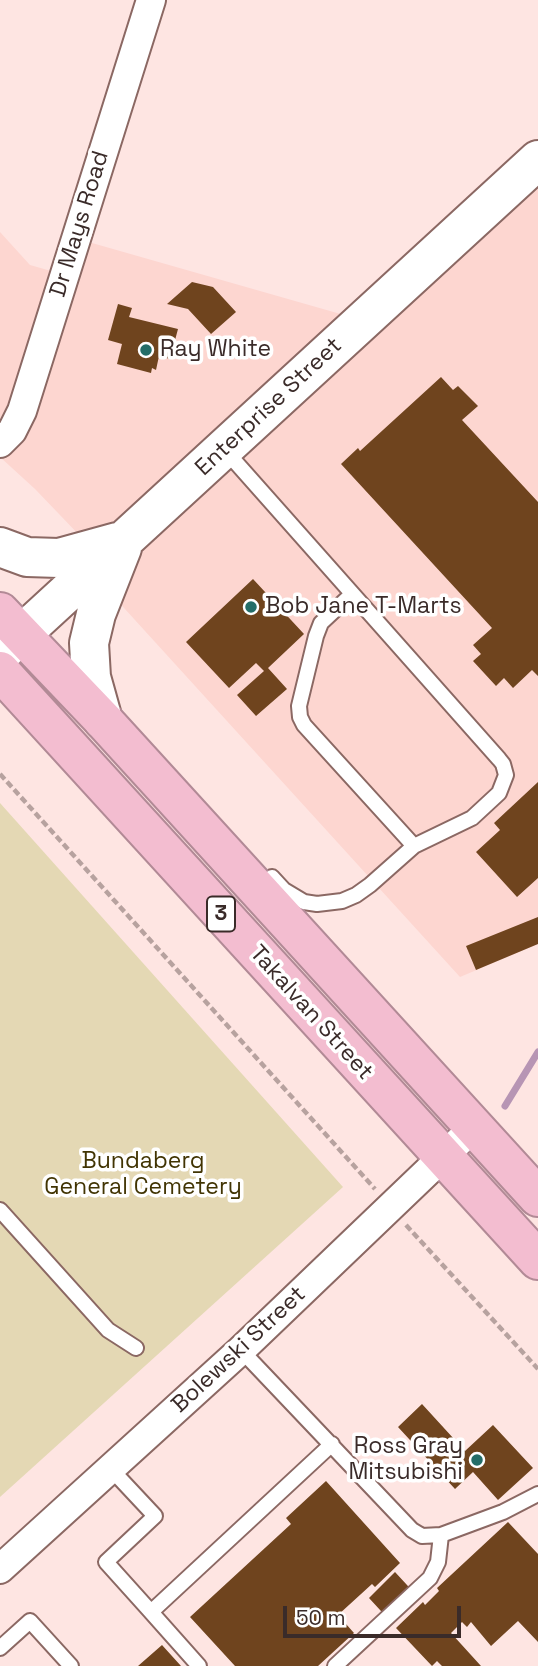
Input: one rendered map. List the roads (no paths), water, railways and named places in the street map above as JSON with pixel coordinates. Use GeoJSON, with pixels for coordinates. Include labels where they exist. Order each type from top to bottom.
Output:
{"type":"FeatureCollection","features":[{"type":"Feature","properties":{"kind":"highway","name":"Takalvan Street"},"geometry":{"type":"LineString","coordinates":[[7,634],[103,719],[538,1197]]}},
{"type":"Feature","properties":{"kind":"highway","name":"Takalvan Street"},"geometry":{"type":"LineString","coordinates":[[0,671],[538,1260]]}},
{"type":"Feature","properties":{"kind":"street","name":"Dr Mays Road"},"geometry":{"type":"LineString","coordinates":[[0,443],[12,430],[22,411],[150,0]]}},
{"type":"Feature","properties":{"kind":"street","name":"Enterprise Street"},"geometry":{"type":"LineString","coordinates":[[7,634],[126,539],[538,160]]}},
{"type":"Feature","properties":{"kind":"street"},"geometry":{"type":"LineString","coordinates":[[0,547],[27,557],[59,558],[126,539]]}},
{"type":"Feature","properties":{"kind":"street"},"geometry":{"type":"LineString","coordinates":[[103,719],[91,677],[89,643],[96,614],[126,539]]}},
{"type":"Feature","properties":{"kind":"street","name":"Bolewski Street"},"geometry":{"type":"LineString","coordinates":[[0,1569],[241,1350],[474,1126]]}},
{"type":"Feature","properties":{"kind":"lane"},"geometry":{"type":"LineString","coordinates":[[223,448],[506,769],[503,788],[472,818],[414,846],[356,895],[328,904],[317,904],[294,897],[260,866]]}},
{"type":"Feature","properties":{"kind":"lane"},"geometry":{"type":"LineString","coordinates":[[352,594],[321,623],[299,706],[300,717],[304,725],[414,846]]}},
{"type":"Feature","properties":{"kind":"lane"},"geometry":{"type":"LineString","coordinates":[[171,794],[234,842]]}},
{"type":"Feature","properties":{"kind":"lane"},"geometry":{"type":"LineString","coordinates":[[0,1210],[108,1330],[136,1348]]}},
{"type":"Feature","properties":{"kind":"lane"},"geometry":{"type":"LineString","coordinates":[[241,1350],[412,1530],[422,1536],[440,1535],[503,1512],[538,1494]]}},
{"type":"Feature","properties":{"kind":"lane"},"geometry":{"type":"LineString","coordinates":[[151,1612],[332,1444]]}},
{"type":"Feature","properties":{"kind":"lane"},"geometry":{"type":"LineString","coordinates":[[111,1469],[155,1516],[106,1562],[199,1666]]}},
{"type":"Feature","properties":{"kind":"lane"},"geometry":{"type":"LineString","coordinates":[[335,1666],[430,1578],[438,1562],[440,1535]]}},
{"type":"Feature","properties":{"kind":"lane"},"geometry":{"type":"LineString","coordinates":[[0,1648],[30,1621],[71,1666]]}},
{"type":"Feature","properties":{"kind":"waterway"},"geometry":{"type":"LineString","coordinates":[[505,1106],[538,1052]]}},
{"type":"Feature","properties":{"kind":"place","name":"Ray White"},"geometry":{"type":"Point","coordinates":[146,350]}},
{"type":"Feature","properties":{"kind":"place","name":"Bob Jane T-Marts"},"geometry":{"type":"Point","coordinates":[251,607]}},
{"type":"Feature","properties":{"kind":"place","name":"Ross Gray Mitsubishi"},"geometry":{"type":"Point","coordinates":[477,1460]}},
{"type":"Feature","properties":{"kind":"park label","name":"Bundaberg General Cemetery"},"geometry":{"type":"Point","coordinates":[143,1175]}}]}
